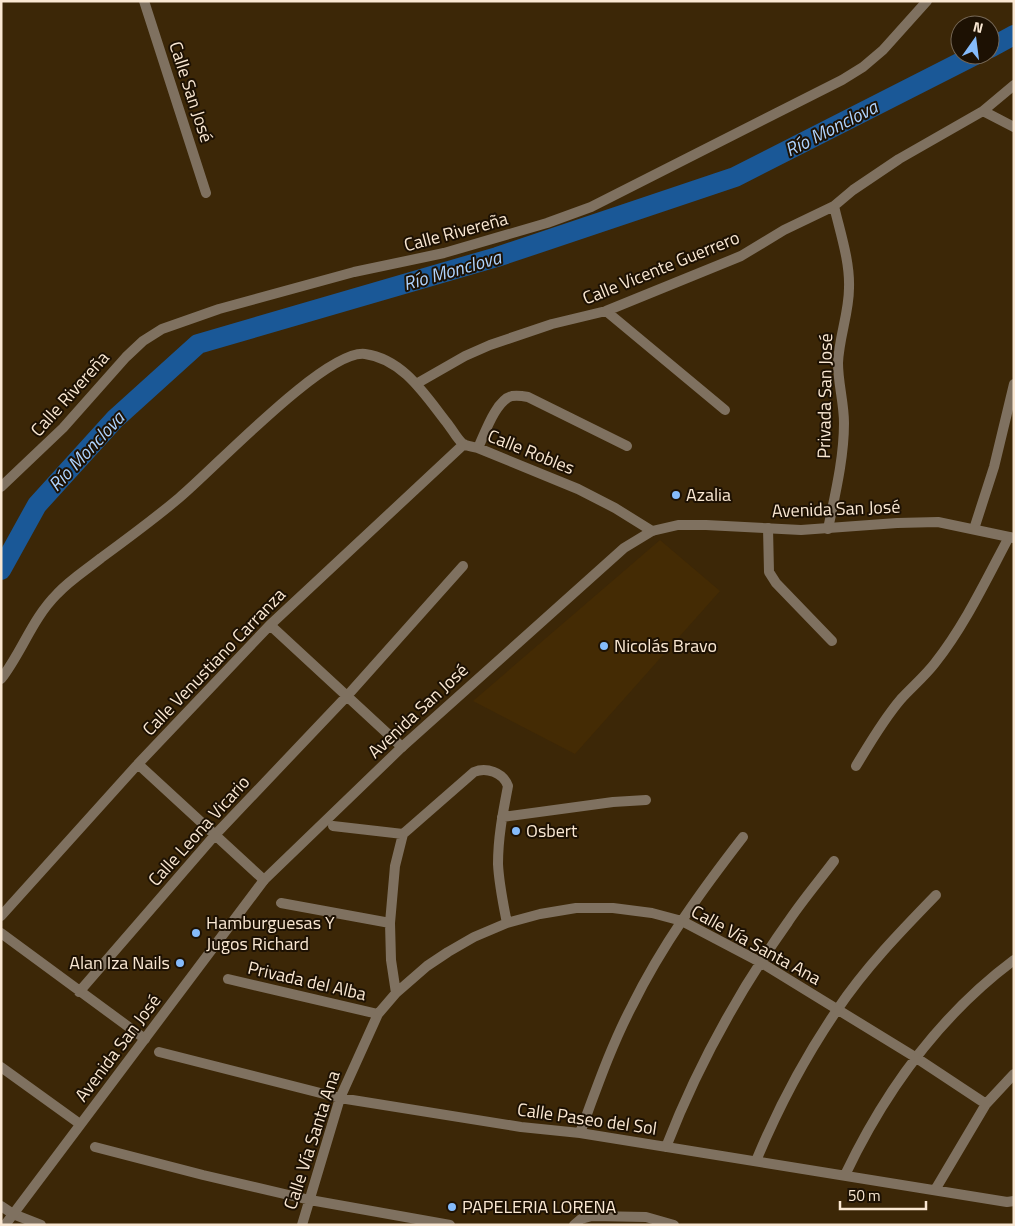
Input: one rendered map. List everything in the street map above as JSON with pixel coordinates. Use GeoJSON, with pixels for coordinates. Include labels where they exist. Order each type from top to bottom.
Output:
{"type":"FeatureCollection","features":[{"type":"Feature","properties":{"kind":"street","name":"Calle San José"},"geometry":{"type":"LineString","coordinates":[[144,1],[206,193]]}},
{"type":"Feature","properties":{"kind":"street","name":"Calle Rivereña"},"geometry":{"type":"LineString","coordinates":[[1,487],[63,428],[126,356],[143,341],[162,329],[219,308],[324,280],[444,253],[499,238],[591,207],[842,80],[863,67],[883,50],[927,1]]}},
{"type":"Feature","properties":{"kind":"street","name":"Calle Vicente Guerrero"},"geometry":{"type":"LineString","coordinates":[[416,384],[465,356],[490,345],[552,324],[606,311],[729,262],[784,230],[834,206],[853,190],[899,159],[983,110],[1014,85]]}},
{"type":"Feature","properties":{"kind":"street"},"geometry":{"type":"LineString","coordinates":[[983,110],[1014,127]]}},
{"type":"Feature","properties":{"kind":"street","name":"Privada San José"},"geometry":{"type":"LineString","coordinates":[[828,529],[843,443],[844,423],[838,370],[839,350],[850,286],[834,206]]}},
{"type":"Feature","properties":{"kind":"street"},"geometry":{"type":"LineString","coordinates":[[606,311],[725,410]]}},
{"type":"Feature","properties":{"kind":"street","name":"Calle Robles"},"geometry":{"type":"LineString","coordinates":[[1,679],[37,618],[68,583],[180,497],[303,386],[347,357],[356,354],[366,354],[399,368],[416,384],[464,444],[578,489],[615,508],[652,531]]}},
{"type":"Feature","properties":{"kind":"street"},"geometry":{"type":"LineString","coordinates":[[974,529],[994,467],[1014,384]]}},
{"type":"Feature","properties":{"kind":"street"},"geometry":{"type":"LineString","coordinates":[[478,448],[499,405],[512,396],[528,397],[628,446]]}},
{"type":"Feature","properties":{"kind":"street","name":"Calle Venustiano Carranza"},"geometry":{"type":"LineString","coordinates":[[1,916],[138,764],[270,626],[464,444]]}},
{"type":"Feature","properties":{"kind":"street","name":"Avenida San José"},"geometry":{"type":"LineString","coordinates":[[5,1225],[264,880],[402,748],[624,548],[652,531],[678,525],[706,524],[801,530],[938,522],[1011,538]]}},
{"type":"Feature","properties":{"kind":"street"},"geometry":{"type":"LineString","coordinates":[[768,528],[769,572],[776,583],[832,640]]}},
{"type":"Feature","properties":{"kind":"street"},"geometry":{"type":"LineString","coordinates":[[856,766],[879,727],[901,699],[935,663],[975,601],[1011,538]]}},
{"type":"Feature","properties":{"kind":"street","name":"Calle Leona Vicario"},"geometry":{"type":"LineString","coordinates":[[79,992],[216,835],[347,696],[463,566]]}},
{"type":"Feature","properties":{"kind":"street"},"geometry":{"type":"LineString","coordinates":[[270,626],[402,748]]}},
{"type":"Feature","properties":{"kind":"street"},"geometry":{"type":"LineString","coordinates":[[138,764],[264,880]]}},
{"type":"Feature","properties":{"kind":"street"},"geometry":{"type":"LineString","coordinates":[[396,993],[391,960],[390,923],[395,866],[403,834],[474,772],[484,769],[496,773],[507,782],[508,786],[499,836],[498,865],[501,892],[508,922]]}},
{"type":"Feature","properties":{"kind":"street"},"geometry":{"type":"LineString","coordinates":[[502,817],[613,802],[646,800]]}},
{"type":"Feature","properties":{"kind":"street"},"geometry":{"type":"LineString","coordinates":[[333,826],[403,834]]}},
{"type":"Feature","properties":{"kind":"street"},"geometry":{"type":"LineString","coordinates":[[580,1133],[611,1052],[632,1006],[698,895],[743,837]]}},
{"type":"Feature","properties":{"kind":"street"},"geometry":{"type":"LineString","coordinates":[[666,1146],[716,1039],[760,962],[788,920],[834,861]]}},
{"type":"Feature","properties":{"kind":"street"},"geometry":{"type":"LineString","coordinates":[[756,1161],[794,1081],[837,1010],[897,935],[936,894]]}},
{"type":"Feature","properties":{"kind":"street"},"geometry":{"type":"LineString","coordinates":[[282,903],[390,923]]}},
{"type":"Feature","properties":{"kind":"street","name":"Calle Vía Santa Ana"},"geometry":{"type":"LineString","coordinates":[[302,1225],[340,1098],[378,1014],[396,993],[427,966],[448,952],[474,937],[508,922],[540,914],[567,910],[613,908],[652,913],[682,920],[760,962],[915,1057],[986,1104]]}},
{"type":"Feature","properties":{"kind":"street"},"geometry":{"type":"LineString","coordinates":[[1,933],[145,1039]]}},
{"type":"Feature","properties":{"kind":"street"},"geometry":{"type":"LineString","coordinates":[[845,1175],[857,1149],[886,1099],[915,1057],[970,998],[1014,960]]}},
{"type":"Feature","properties":{"kind":"street","name":"Privada del Alba"},"geometry":{"type":"LineString","coordinates":[[228,980],[378,1014]]}},
{"type":"Feature","properties":{"kind":"street","name":"Calle Paseo del Sol"},"geometry":{"type":"LineString","coordinates":[[159,1052],[340,1098],[522,1127],[580,1133],[666,1146],[1007,1202],[1014,1201]]}},
{"type":"Feature","properties":{"kind":"street"},"geometry":{"type":"LineString","coordinates":[[1,1067],[80,1124]]}},
{"type":"Feature","properties":{"kind":"street"},"geometry":{"type":"LineString","coordinates":[[935,1190],[986,1104],[1014,1074]]}},
{"type":"Feature","properties":{"kind":"street"},"geometry":{"type":"LineString","coordinates":[[95,1147],[310,1200],[450,1225]]}},
{"type":"Feature","properties":{"kind":"street"},"geometry":{"type":"LineString","coordinates":[[1,1206],[13,1214],[41,1225]]}},
{"type":"Feature","properties":{"kind":"street"},"geometry":{"type":"LineString","coordinates":[[574,1225],[580,1219],[592,1216],[646,1217],[674,1225]]}},
{"type":"Feature","properties":{"kind":"shaded area","name":"Nicolás Bravo"},"geometry":{"type":"Polygon","coordinates":[[[660,540],[720,591],[575,754],[473,701],[660,540]]]}},
{"type":"Feature","properties":{"kind":"waterway","name":"Río Monclova"},"geometry":{"type":"LineString","coordinates":[[1000,43],[1014,35]]}},
{"type":"Feature","properties":{"kind":"waterway","name":"Río Monclova"},"geometry":{"type":"LineString","coordinates":[[1,570],[37,505],[115,419],[198,344],[497,257],[735,177],[955,65]]}},
{"type":"Feature","properties":{"kind":"place","name":"Azalia"},"geometry":{"type":"Point","coordinates":[676,495]}},
{"type":"Feature","properties":{"kind":"place","name":"Nicolás Bravo"},"geometry":{"type":"Point","coordinates":[604,646]}},
{"type":"Feature","properties":{"kind":"place","name":"Osbert"},"geometry":{"type":"Point","coordinates":[516,831]}},
{"type":"Feature","properties":{"kind":"place","name":"Hamburguesas Y Jugos Richard"},"geometry":{"type":"Point","coordinates":[196,933]}},
{"type":"Feature","properties":{"kind":"place","name":"Alan Iza Nails"},"geometry":{"type":"Point","coordinates":[180,963]}},
{"type":"Feature","properties":{"kind":"place","name":"PAPELERIA LORENA"},"geometry":{"type":"Point","coordinates":[452,1207]}}]}
